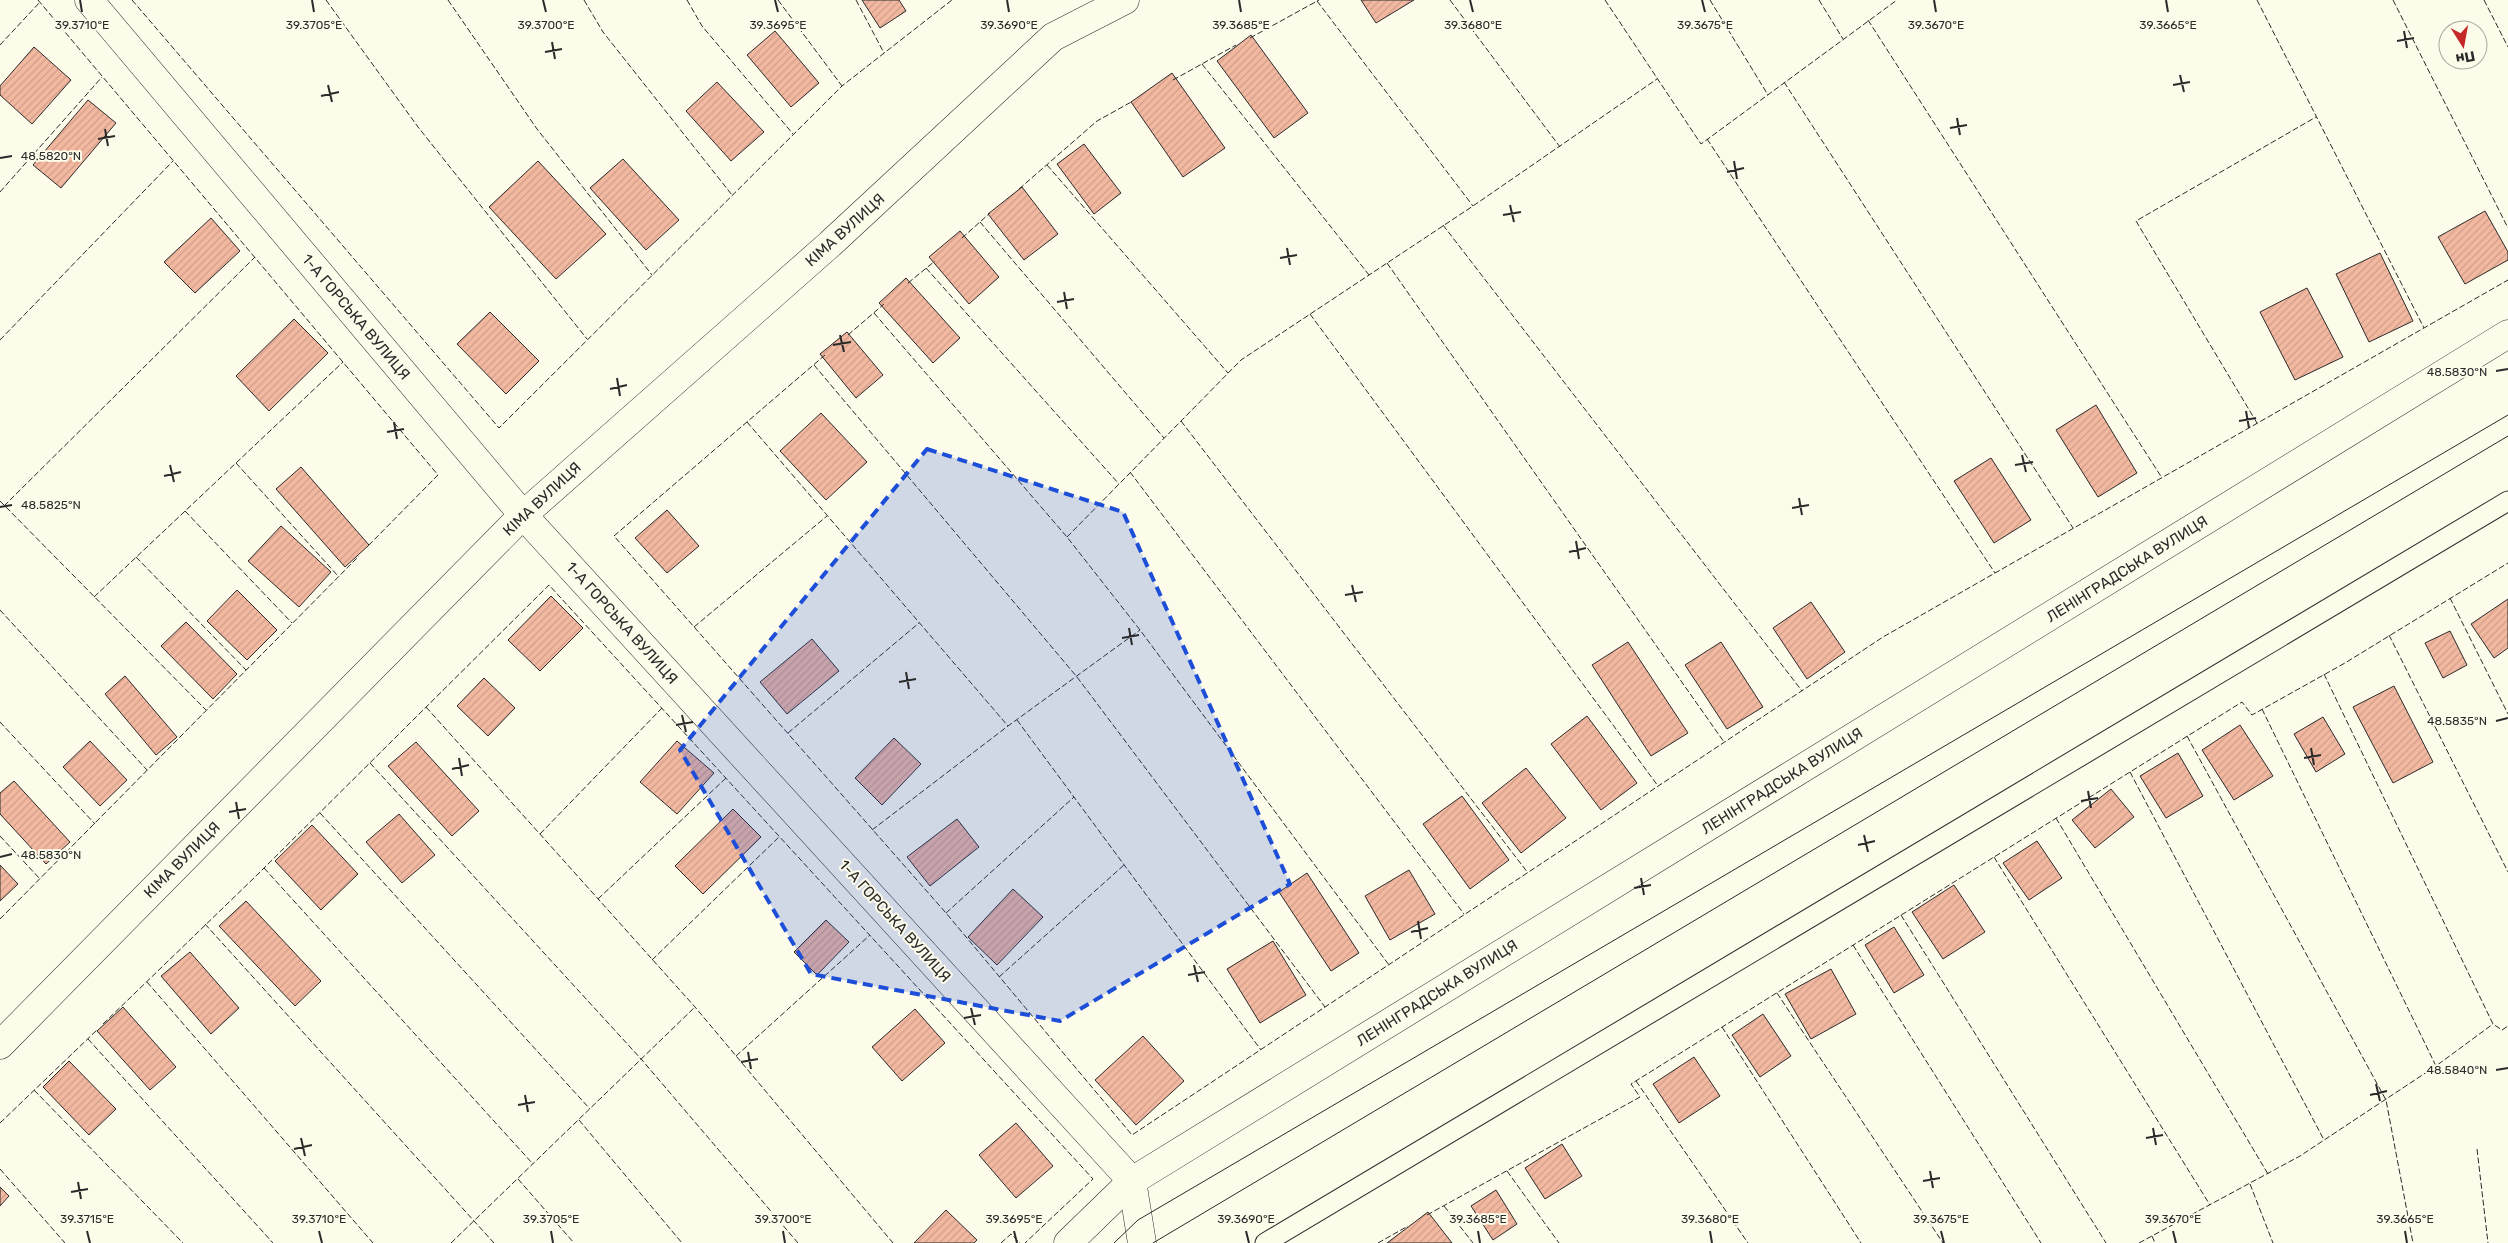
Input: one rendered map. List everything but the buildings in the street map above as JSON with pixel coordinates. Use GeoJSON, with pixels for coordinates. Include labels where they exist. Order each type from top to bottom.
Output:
{"type":"FeatureCollection","features":[{"type":"Feature","properties":{"kind":"street","name":"1-А ГОРСЬКА ВУЛИЦЯ"},"geometry":{"type":"LineString","coordinates":[[89,0],[523,515],[1132,1181]]}},
{"type":"Feature","properties":{"kind":"street","name":"КІМА ВУЛИЦЯ"},"geometry":{"type":"LineString","coordinates":[[0,1045],[523,515],[830,244],[1053,37],[1125,0]]}},
{"type":"Feature","properties":{"kind":"street","name":"ЛЕНІНГРАДСЬКА ВУЛИЦЯ"},"geometry":{"type":"LineString","coordinates":[[1068,1243],[1132,1181],[2508,334]]}},
{"type":"Feature","properties":{"kind":"street"},"geometry":{"type":"LineString","coordinates":[[1132,1181],[1142,1243]]}},
{"type":"Feature","properties":{"kind":"lane"},"geometry":{"type":"LineString","coordinates":[[1265,1243],[2508,501]]}},
{"type":"Feature","properties":{"kind":"highlighted area"},"geometry":{"type":"Polygon","coordinates":[[[927,449],[1123,512],[1290,884],[1060,1021],[811,974],[680,750],[927,449]]]}},
{"type":"Feature","properties":{"kind":"tram line"},"geometry":{"type":"LineString","coordinates":[[1114,1243],[1138,1220],[2508,415]]}},
{"type":"Feature","properties":{"kind":"tram line"},"geometry":{"type":"LineString","coordinates":[[1153,1243],[2508,436]]}},
{"type":"Feature","properties":{"kind":"fence"},"geometry":{"type":"LineString","coordinates":[[38,0],[438,475],[367,547]]}},
{"type":"Feature","properties":{"kind":"fence"},"geometry":{"type":"LineString","coordinates":[[132,0],[499,428],[842,86],[952,0]]}},
{"type":"Feature","properties":{"kind":"fence"},"geometry":{"type":"LineString","coordinates":[[326,0],[418,127],[587,339]]}},
{"type":"Feature","properties":{"kind":"fence"},"geometry":{"type":"LineString","coordinates":[[448,0],[537,129],[652,275]]}},
{"type":"Feature","properties":{"kind":"fence"},"geometry":{"type":"LineString","coordinates":[[584,0],[603,32],[732,195]]}},
{"type":"Feature","properties":{"kind":"fence"},"geometry":{"type":"LineString","coordinates":[[687,0],[702,26],[793,134]]}},
{"type":"Feature","properties":{"kind":"fence"},"geometry":{"type":"LineString","coordinates":[[778,0],[842,86]]}},
{"type":"Feature","properties":{"kind":"fence"},"geometry":{"type":"LineString","coordinates":[[856,0],[884,53]]}},
{"type":"Feature","properties":{"kind":"fence"},"geometry":{"type":"LineString","coordinates":[[1250,38],[1319,0]]}},
{"type":"Feature","properties":{"kind":"fence"},"geometry":{"type":"LineString","coordinates":[[1450,0],[1560,147]]}},
{"type":"Feature","properties":{"kind":"fence"},"geometry":{"type":"LineString","coordinates":[[1605,0],[1701,144],[1897,0]]}},
{"type":"Feature","properties":{"kind":"fence"},"geometry":{"type":"LineString","coordinates":[[1710,0],[1768,95]]}},
{"type":"Feature","properties":{"kind":"fence"},"geometry":{"type":"LineString","coordinates":[[1819,0],[1843,39]]}},
{"type":"Feature","properties":{"kind":"fence"},"geometry":{"type":"LineString","coordinates":[[2257,0],[2424,328]]}},
{"type":"Feature","properties":{"kind":"fence"},"geometry":{"type":"LineString","coordinates":[[2393,0],[2508,228]]}},
{"type":"Feature","properties":{"kind":"fence"},"geometry":{"type":"LineString","coordinates":[[2484,0],[2508,47]]}},
{"type":"Feature","properties":{"kind":"fence"},"geometry":{"type":"LineString","coordinates":[[1317,1],[1473,206]]}},
{"type":"Feature","properties":{"kind":"fence"},"geometry":{"type":"LineString","coordinates":[[0,45],[40,2]]}},
{"type":"Feature","properties":{"kind":"fence"},"geometry":{"type":"LineString","coordinates":[[1868,20],[2162,478]]}},
{"type":"Feature","properties":{"kind":"fence"},"geometry":{"type":"LineString","coordinates":[[1173,80],[1236,45]]}},
{"type":"Feature","properties":{"kind":"fence"},"geometry":{"type":"LineString","coordinates":[[1202,64],[1369,275]]}},
{"type":"Feature","properties":{"kind":"fence"},"geometry":{"type":"LineString","coordinates":[[0,192],[102,77]]}},
{"type":"Feature","properties":{"kind":"fence"},"geometry":{"type":"LineString","coordinates":[[1067,537],[1241,360],[1473,206],[1657,79]]}},
{"type":"Feature","properties":{"kind":"fence"},"geometry":{"type":"LineString","coordinates":[[1784,82],[2073,528]]}},
{"type":"Feature","properties":{"kind":"fence"},"geometry":{"type":"LineString","coordinates":[[1019,189],[1097,121],[1133,101]]}},
{"type":"Feature","properties":{"kind":"fence"},"geometry":{"type":"LineString","coordinates":[[2257,423],[2136,221],[2316,117]]}},
{"type":"Feature","properties":{"kind":"fence"},"geometry":{"type":"LineString","coordinates":[[1707,139],[1995,573]]}},
{"type":"Feature","properties":{"kind":"fence"},"geometry":{"type":"LineString","coordinates":[[0,340],[173,161]]}},
{"type":"Feature","properties":{"kind":"fence"},"geometry":{"type":"LineString","coordinates":[[1047,165],[1228,373]]}},
{"type":"Feature","properties":{"kind":"fence"},"geometry":{"type":"LineString","coordinates":[[962,238],[990,213]]}},
{"type":"Feature","properties":{"kind":"fence"},"geometry":{"type":"LineString","coordinates":[[980,222],[1164,438]]}},
{"type":"Feature","properties":{"kind":"fence"},"geometry":{"type":"LineString","coordinates":[[1443,225],[1802,691]]}},
{"type":"Feature","properties":{"kind":"fence"},"geometry":{"type":"LineString","coordinates":[[4,506],[255,257]]}},
{"type":"Feature","properties":{"kind":"fence"},"geometry":{"type":"LineString","coordinates":[[908,283],[935,261]]}},
{"type":"Feature","properties":{"kind":"fence"},"geometry":{"type":"LineString","coordinates":[[1387,263],[1724,742]]}},
{"type":"Feature","properties":{"kind":"fence"},"geometry":{"type":"LineString","coordinates":[[926,268],[1119,484]]}},
{"type":"Feature","properties":{"kind":"fence"},"geometry":{"type":"LineString","coordinates":[[825,355],[614,536],[946,913],[1132,1135],[1883,637],[2508,280]]}},
{"type":"Feature","properties":{"kind":"fence"},"geometry":{"type":"LineString","coordinates":[[848,335],[884,304]]}},
{"type":"Feature","properties":{"kind":"fence"},"geometry":{"type":"LineString","coordinates":[[874,313],[1067,537],[1140,630],[1389,965]]}},
{"type":"Feature","properties":{"kind":"fence"},"geometry":{"type":"LineString","coordinates":[[1310,314],[1658,786]]}},
{"type":"Feature","properties":{"kind":"fence"},"geometry":{"type":"LineString","coordinates":[[94,597],[343,362]]}},
{"type":"Feature","properties":{"kind":"fence"},"geometry":{"type":"LineString","coordinates":[[814,365],[1077,677],[1325,1007]]}},
{"type":"Feature","properties":{"kind":"fence"},"geometry":{"type":"LineString","coordinates":[[1181,421],[1528,873]]}},
{"type":"Feature","properties":{"kind":"fence"},"geometry":{"type":"LineString","coordinates":[[747,422],[1008,726]]}},
{"type":"Feature","properties":{"kind":"fence"},"geometry":{"type":"LineString","coordinates":[[236,463],[338,576]]}},
{"type":"Feature","properties":{"kind":"fence"},"geometry":{"type":"LineString","coordinates":[[1130,472],[1464,914]]}},
{"type":"Feature","properties":{"kind":"fence"},"geometry":{"type":"LineString","coordinates":[[0,501],[206,710]]}},
{"type":"Feature","properties":{"kind":"fence"},"geometry":{"type":"LineString","coordinates":[[185,511],[292,623]]}},
{"type":"Feature","properties":{"kind":"fence"},"geometry":{"type":"LineString","coordinates":[[694,627],[827,516]]}},
{"type":"Feature","properties":{"kind":"fence"},"geometry":{"type":"LineString","coordinates":[[0,919],[359,556]]}},
{"type":"Feature","properties":{"kind":"fence"},"geometry":{"type":"LineString","coordinates":[[136,557],[246,670]]}},
{"type":"Feature","properties":{"kind":"fence"},"geometry":{"type":"LineString","coordinates":[[1427,1215],[1640,1097],[1631,1084],[2242,702],[2252,715],[2345,663],[2508,563]]}},
{"type":"Feature","properties":{"kind":"fence"},"geometry":{"type":"LineString","coordinates":[[103,1024],[256,876],[549,585],[1093,1179],[1025,1243]]}},
{"type":"Feature","properties":{"kind":"fence"},"geometry":{"type":"LineString","coordinates":[[2450,598],[2508,714]]}},
{"type":"Feature","properties":{"kind":"fence"},"geometry":{"type":"LineString","coordinates":[[0,610],[147,770]]}},
{"type":"Feature","properties":{"kind":"fence"},"geometry":{"type":"LineString","coordinates":[[788,733],[919,623]]}},
{"type":"Feature","properties":{"kind":"fence"},"geometry":{"type":"LineString","coordinates":[[872,830],[1008,726],[1140,630]]}},
{"type":"Feature","properties":{"kind":"fence"},"geometry":{"type":"LineString","coordinates":[[2389,635],[2508,872]]}},
{"type":"Feature","properties":{"kind":"fence"},"geometry":{"type":"LineString","coordinates":[[2324,674],[2493,1024],[2502,1030],[2508,1026]]}},
{"type":"Feature","properties":{"kind":"fence"},"geometry":{"type":"LineString","coordinates":[[426,707],[695,1007],[893,1243]]}},
{"type":"Feature","properties":{"kind":"fence"},"geometry":{"type":"LineString","coordinates":[[540,834],[662,708]]}},
{"type":"Feature","properties":{"kind":"fence"},"geometry":{"type":"LineString","coordinates":[[2262,709],[2436,1066]]}},
{"type":"Feature","properties":{"kind":"fence"},"geometry":{"type":"LineString","coordinates":[[1017,720],[1261,1050]]}},
{"type":"Feature","properties":{"kind":"fence"},"geometry":{"type":"LineString","coordinates":[[0,722],[95,824]]}},
{"type":"Feature","properties":{"kind":"fence"},"geometry":{"type":"LineString","coordinates":[[2187,736],[2386,1100],[2413,1243]]}},
{"type":"Feature","properties":{"kind":"fence"},"geometry":{"type":"LineString","coordinates":[[370,763],[642,1060],[798,1243]]}},
{"type":"Feature","properties":{"kind":"fence"},"geometry":{"type":"LineString","coordinates":[[2130,772],[2324,1140]]}},
{"type":"Feature","properties":{"kind":"fence"},"geometry":{"type":"LineString","coordinates":[[598,899],[726,778]]}},
{"type":"Feature","properties":{"kind":"fence"},"geometry":{"type":"LineString","coordinates":[[946,913],[1074,797]]}},
{"type":"Feature","properties":{"kind":"fence"},"geometry":{"type":"LineString","coordinates":[[320,813],[590,1109]]}},
{"type":"Feature","properties":{"kind":"fence"},"geometry":{"type":"LineString","coordinates":[[2056,818],[2268,1174]]}},
{"type":"Feature","properties":{"kind":"fence"},"geometry":{"type":"LineString","coordinates":[[0,836],[40,879]]}},
{"type":"Feature","properties":{"kind":"fence"},"geometry":{"type":"LineString","coordinates":[[652,960],[780,836]]}},
{"type":"Feature","properties":{"kind":"fence"},"geometry":{"type":"LineString","coordinates":[[1994,857],[2210,1205]]}},
{"type":"Feature","properties":{"kind":"fence"},"geometry":{"type":"LineString","coordinates":[[999,977],[1124,865]]}},
{"type":"Feature","properties":{"kind":"fence"},"geometry":{"type":"LineString","coordinates":[[264,868],[533,1164]]}},
{"type":"Feature","properties":{"kind":"fence"},"geometry":{"type":"LineString","coordinates":[[1901,915],[2106,1243]]}},
{"type":"Feature","properties":{"kind":"fence"},"geometry":{"type":"LineString","coordinates":[[205,924],[494,1243]]}},
{"type":"Feature","properties":{"kind":"fence"},"geometry":{"type":"LineString","coordinates":[[736,1056],[870,935]]}},
{"type":"Feature","properties":{"kind":"fence"},"geometry":{"type":"LineString","coordinates":[[1853,945],[2041,1243]]}},
{"type":"Feature","properties":{"kind":"fence"},"geometry":{"type":"LineString","coordinates":[[147,982],[373,1243]]}},
{"type":"Feature","properties":{"kind":"fence"},"geometry":{"type":"LineString","coordinates":[[1777,993],[1943,1243]]}},
{"type":"Feature","properties":{"kind":"fence"},"geometry":{"type":"LineString","coordinates":[[451,1243],[695,1007]]}},
{"type":"Feature","properties":{"kind":"fence"},"geometry":{"type":"LineString","coordinates":[[2139,1243],[2300,1156],[2436,1066],[2493,1024]]}},
{"type":"Feature","properties":{"kind":"fence"},"geometry":{"type":"LineString","coordinates":[[1722,1027],[1861,1243]]}},
{"type":"Feature","properties":{"kind":"fence"},"geometry":{"type":"LineString","coordinates":[[0,1123],[98,1029]]}},
{"type":"Feature","properties":{"kind":"fence"},"geometry":{"type":"LineString","coordinates":[[88,1039],[273,1243]]}},
{"type":"Feature","properties":{"kind":"fence"},"geometry":{"type":"LineString","coordinates":[[1636,1081],[1748,1243]]}},
{"type":"Feature","properties":{"kind":"fence"},"geometry":{"type":"LineString","coordinates":[[34,1090],[183,1243]]}},
{"type":"Feature","properties":{"kind":"fence"},"geometry":{"type":"LineString","coordinates":[[579,1120],[682,1243]]}},
{"type":"Feature","properties":{"kind":"fence"},"geometry":{"type":"LineString","coordinates":[[2477,1149],[2488,1243]]}},
{"type":"Feature","properties":{"kind":"fence"},"geometry":{"type":"LineString","coordinates":[[0,1169],[65,1243]]}},
{"type":"Feature","properties":{"kind":"fence"},"geometry":{"type":"LineString","coordinates":[[1507,1171],[1559,1243]]}},
{"type":"Feature","properties":{"kind":"fence"},"geometry":{"type":"LineString","coordinates":[[518,1179],[574,1243]]}},
{"type":"Feature","properties":{"kind":"fence"},"geometry":{"type":"LineString","coordinates":[[2250,1184],[2273,1243]]}},
{"type":"Feature","properties":{"kind":"fence"},"geometry":{"type":"LineString","coordinates":[[1444,1206],[1473,1243]]}},
{"type":"Feature","properties":{"kind":"fence"},"geometry":{"type":"LineString","coordinates":[[1378,1243],[1408,1226]]}},
{"type":"Feature","properties":{"kind":"fence"},"geometry":{"type":"LineString","coordinates":[[1001,1243],[1011,1234],[1020,1243]]}},
{"type":"Feature","properties":{"kind":"fence"},"geometry":{"type":"LineString","coordinates":[[2152,1236],[2155,1243]]}}]}
